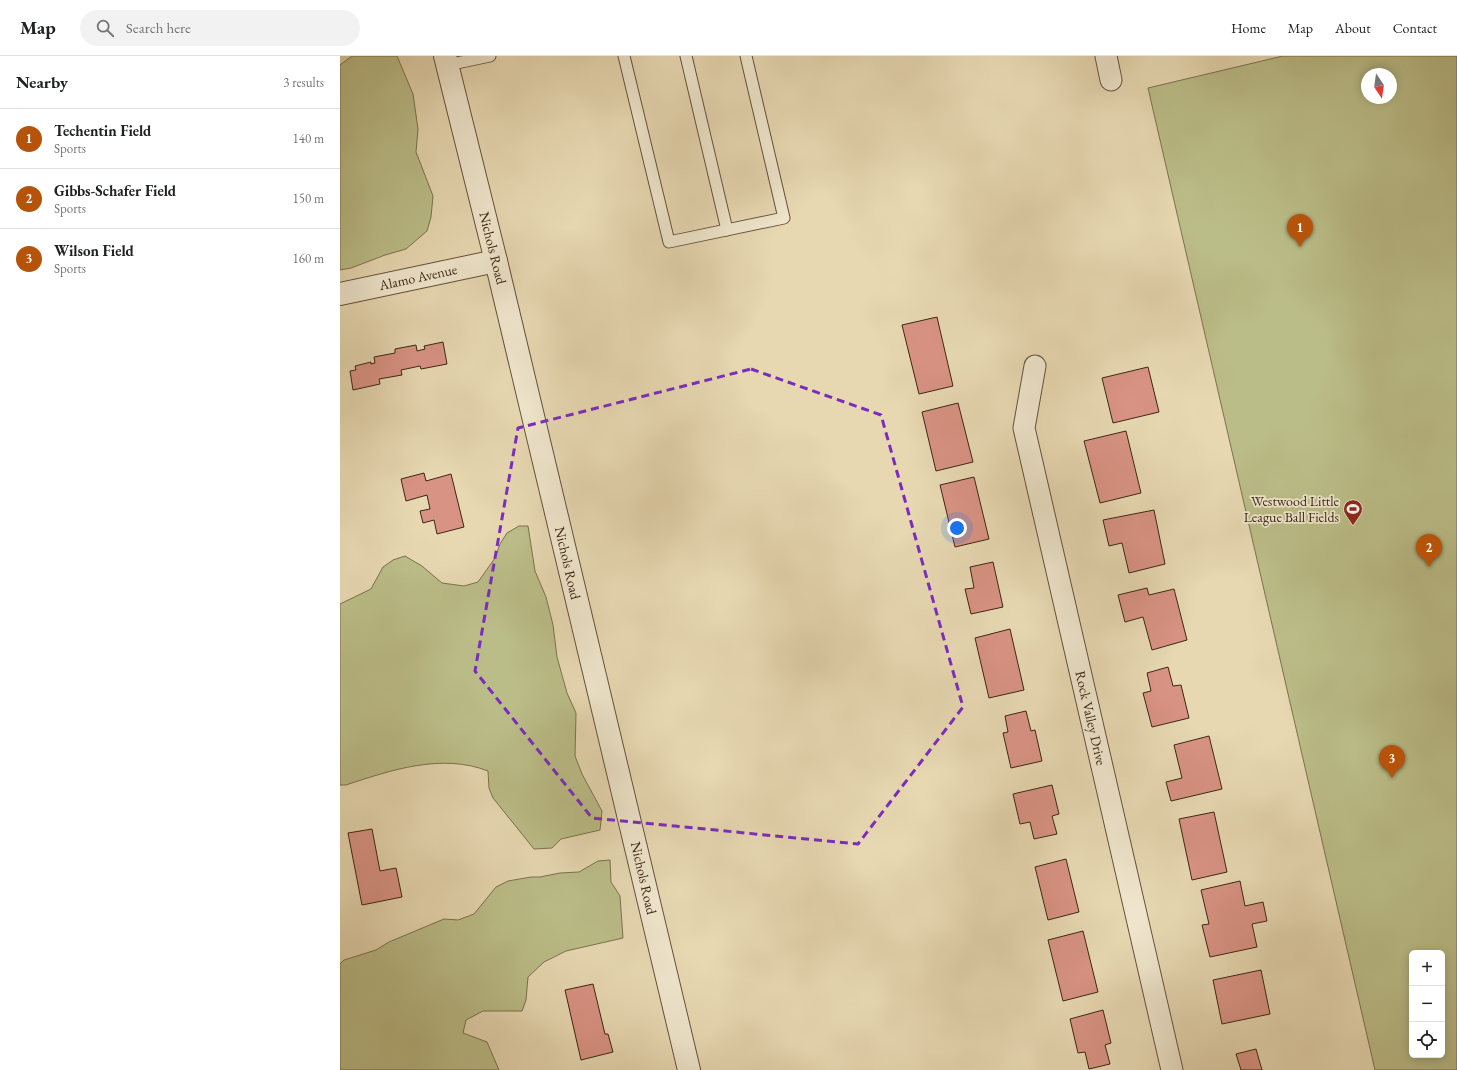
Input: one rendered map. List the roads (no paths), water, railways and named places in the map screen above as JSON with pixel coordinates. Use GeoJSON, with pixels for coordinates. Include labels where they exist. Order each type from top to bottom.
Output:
{"type":"FeatureCollection","features":[{"type":"Feature","properties":{"kind":"street"},"geometry":{"type":"LineString","coordinates":[[1106,56],[1111,80]]}},
{"type":"Feature","properties":{"kind":"street","name":"Nichols Road"},"geometry":{"type":"LineString","coordinates":[[446,60],[496,261],[690,1070]]}},
{"type":"Feature","properties":{"kind":"street","name":"Alamo Avenue"},"geometry":{"type":"LineString","coordinates":[[340,294],[496,261]]}},
{"type":"Feature","properties":{"kind":"street","name":"Rock Valley Drive"},"geometry":{"type":"LineString","coordinates":[[1035,366],[1024,428],[1172,1070]]}},
{"type":"Feature","properties":{"kind":"lane"},"geometry":{"type":"LineString","coordinates":[[446,60],[490,56]]}},
{"type":"Feature","properties":{"kind":"lane"},"geometry":{"type":"LineString","coordinates":[[624,56],[669,242],[784,218],[746,56]]}},
{"type":"Feature","properties":{"kind":"lane"},"geometry":{"type":"LineString","coordinates":[[686,56],[727,230]]}},
{"type":"Feature","properties":{"kind":"place","name":"Techentin Field"},"geometry":{"type":"Point","coordinates":[1300,247]}},
{"type":"Feature","properties":{"kind":"place","name":"Westwood Little League Ball Fields"},"geometry":{"type":"Point","coordinates":[1353,526]}},
{"type":"Feature","properties":{"kind":"place","name":"Gibbs-Schafer Field"},"geometry":{"type":"Point","coordinates":[1429,567]}},
{"type":"Feature","properties":{"kind":"place","name":"Wilson Field"},"geometry":{"type":"Point","coordinates":[1392,778]}}]}
